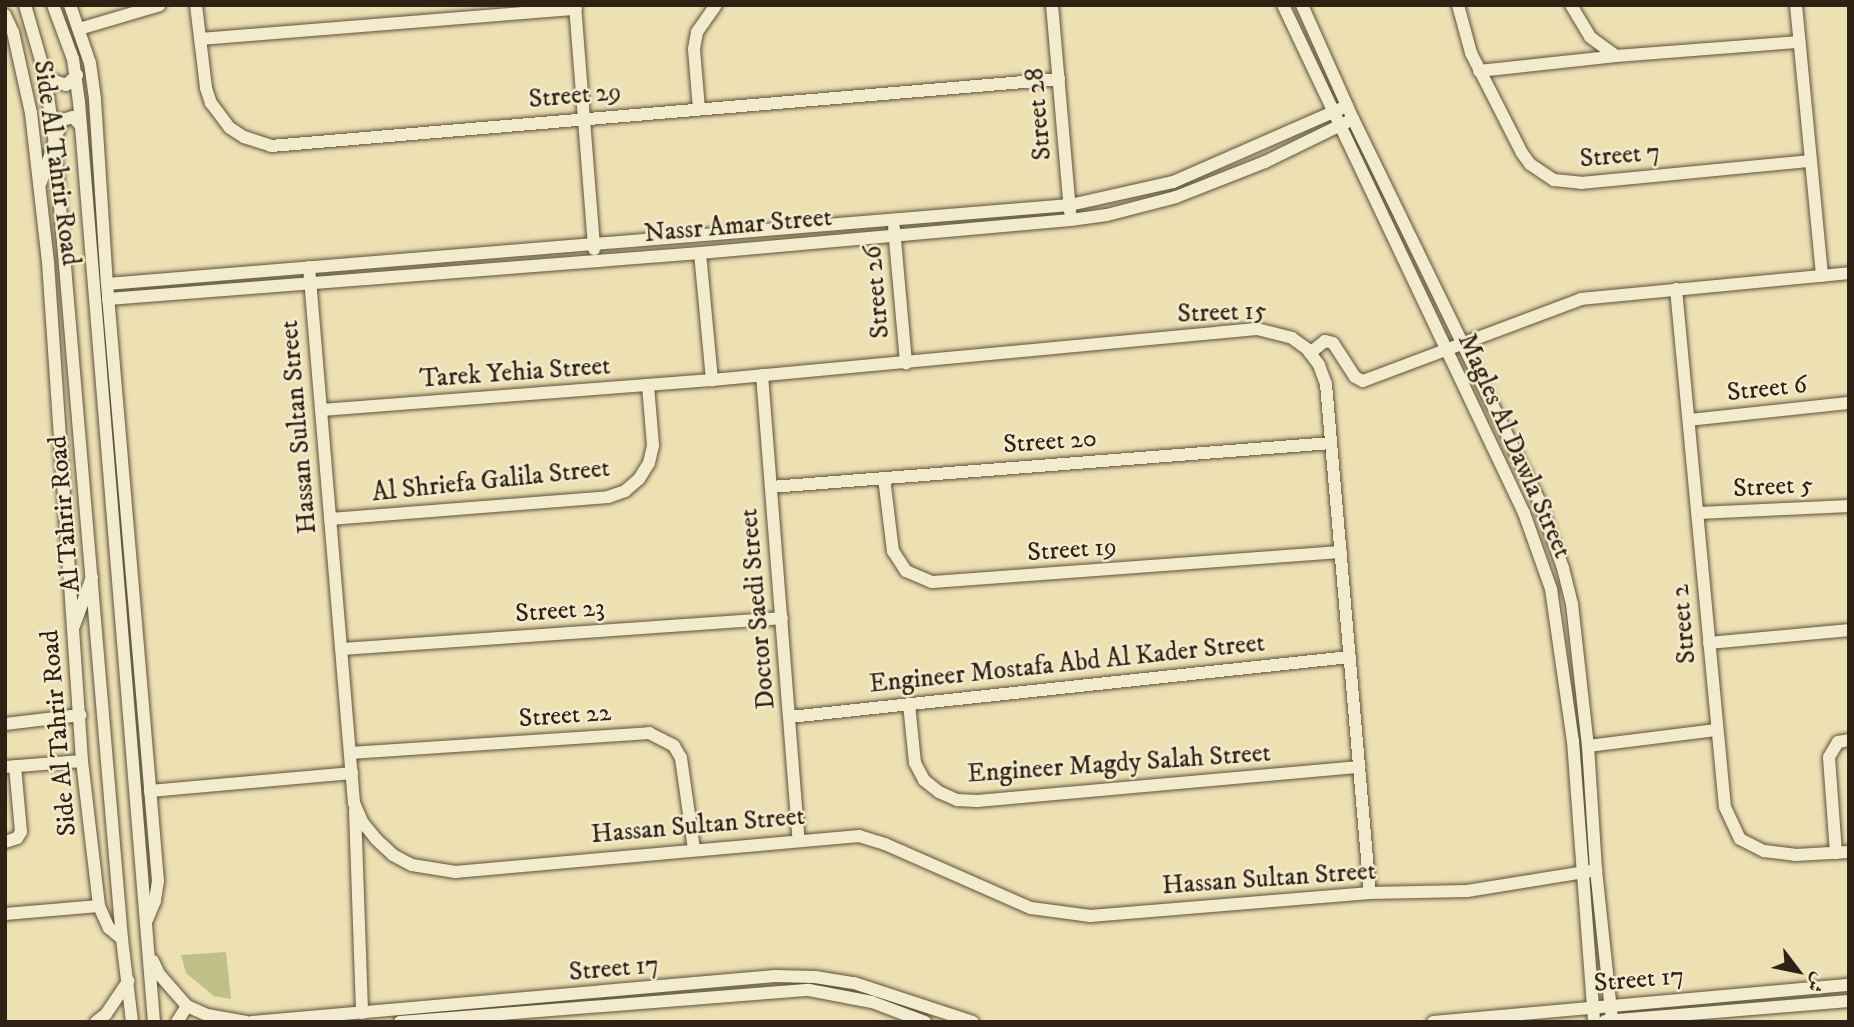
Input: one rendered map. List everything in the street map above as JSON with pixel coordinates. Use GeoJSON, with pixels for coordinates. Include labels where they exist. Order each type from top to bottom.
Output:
{"type":"FeatureCollection","features":[{"type":"Feature","properties":{"kind":"street","name":"Al Tahrir Road"},"geometry":{"type":"LineString","coordinates":[[24,5],[46,78],[54,136],[78,390],[122,939],[132,1022]]}},
{"type":"Feature","properties":{"kind":"street","name":"Al Tahrir Road"},"geometry":{"type":"LineString","coordinates":[[53,5],[77,75],[154,1022]]}},
{"type":"Feature","properties":{"kind":"street","name":"Side Al Tahrir Road"},"geometry":{"type":"LineString","coordinates":[[69,5],[90,63],[135,631],[158,881],[155,901],[146,922]]}},
{"type":"Feature","properties":{"kind":"street"},"geometry":{"type":"LineString","coordinates":[[79,29],[160,5]]}},
{"type":"Feature","properties":{"kind":"street","name":"Street 29"},"geometry":{"type":"LineString","coordinates":[[195,5],[206,88],[219,117],[244,137],[271,146],[1059,79]]}},
{"type":"Feature","properties":{"kind":"street"},"geometry":{"type":"LineString","coordinates":[[699,108],[694,48],[697,32],[716,5]]}},
{"type":"Feature","properties":{"kind":"street","name":"Street 28"},"geometry":{"type":"LineString","coordinates":[[1052,5],[1071,220]]}},
{"type":"Feature","properties":{"kind":"street","name":"Magles Al Dawla Street"},"geometry":{"type":"LineString","coordinates":[[1283,5],[1524,513],[1551,589],[1573,741],[1581,872],[1596,1022]]}},
{"type":"Feature","properties":{"kind":"street","name":"Magles Al Dawla Street"},"geometry":{"type":"LineString","coordinates":[[1302,5],[1353,119],[1538,498],[1560,556],[1572,604],[1588,746],[1596,870],[1612,1020]]}},
{"type":"Feature","properties":{"kind":"street","name":"Street 7"},"geometry":{"type":"LineString","coordinates":[[1458,5],[1464,35],[1479,71],[1522,153],[1530,164],[1553,180],[1581,183],[1811,161]]}},
{"type":"Feature","properties":{"kind":"street"},"geometry":{"type":"LineString","coordinates":[[1571,5],[1590,37],[1616,57]]}},
{"type":"Feature","properties":{"kind":"street"},"geometry":{"type":"LineString","coordinates":[[1796,5],[1822,276]]}},
{"type":"Feature","properties":{"kind":"street"},"geometry":{"type":"LineString","coordinates":[[200,39],[459,11],[575,7],[595,261]]}},
{"type":"Feature","properties":{"kind":"street","name":"Side Al Tahrir Road"},"geometry":{"type":"LineString","coordinates":[[5,15],[13,32],[31,113],[39,188],[56,365],[82,761],[99,906],[109,928],[122,939]]}},
{"type":"Feature","properties":{"kind":"street"},"geometry":{"type":"LineString","coordinates":[[1479,71],[1799,42]]}},
{"type":"Feature","properties":{"kind":"street"},"geometry":{"type":"LineString","coordinates":[[46,78],[65,85],[77,75]]}},
{"type":"Feature","properties":{"kind":"street","name":"Nassr Amar Street"},"geometry":{"type":"LineString","coordinates":[[107,284],[893,217],[1070,205],[1173,182],[1347,106]]}},
{"type":"Feature","properties":{"kind":"street"},"geometry":{"type":"LineString","coordinates":[[39,188],[54,136],[65,118],[77,119],[81,126]]}},
{"type":"Feature","properties":{"kind":"street","name":"Nassr Amar Street"},"geometry":{"type":"LineString","coordinates":[[108,299],[700,253],[1107,215],[1177,197],[1265,162],[1353,119]]}},
{"type":"Feature","properties":{"kind":"street"},"geometry":{"type":"LineString","coordinates":[[88,212],[102,208]]}},
{"type":"Feature","properties":{"kind":"street","name":"Street 26"},"geometry":{"type":"LineString","coordinates":[[893,217],[906,363]]}},
{"type":"Feature","properties":{"kind":"street"},"geometry":{"type":"LineString","coordinates":[[700,253],[712,380]]}},
{"type":"Feature","properties":{"kind":"street","name":"Hassan Sultan Street"},"geometry":{"type":"LineString","coordinates":[[309,267],[355,803],[363,823],[393,855],[433,871],[455,872],[845,836],[872,839],[1002,897],[1060,914],[1090,916],[1370,893],[1467,891],[1596,870]]}},
{"type":"Feature","properties":{"kind":"street"},"geometry":{"type":"LineString","coordinates":[[1370,893],[1326,384],[1319,365],[1310,352],[1329,341],[1354,377],[1363,381],[1581,299],[1849,273]]}},
{"type":"Feature","properties":{"kind":"street","name":"Street 2"},"geometry":{"type":"LineString","coordinates":[[1676,289],[1725,807],[1740,839],[1779,855],[1842,853]]}},
{"type":"Feature","properties":{"kind":"street","name":"Street 15"},"geometry":{"type":"LineString","coordinates":[[712,380],[1257,329],[1292,338],[1310,352]]}},
{"type":"Feature","properties":{"kind":"street"},"geometry":{"type":"LineString","coordinates":[[56,365],[78,390]]}},
{"type":"Feature","properties":{"kind":"street"},"geometry":{"type":"LineString","coordinates":[[103,393],[115,366]]}},
{"type":"Feature","properties":{"kind":"street","name":"Doctor Saedi Street"},"geometry":{"type":"LineString","coordinates":[[762,375],[799,840]]}},
{"type":"Feature","properties":{"kind":"street","name":"Tarek Yehia Street"},"geometry":{"type":"LineString","coordinates":[[321,410],[712,380]]}},
{"type":"Feature","properties":{"kind":"street","name":"Al Shriefa Galila Street"},"geometry":{"type":"LineString","coordinates":[[330,519],[608,497],[625,491],[639,479],[649,463],[653,445],[648,386]]}},
{"type":"Feature","properties":{"kind":"street","name":"Street 6"},"geometry":{"type":"LineString","coordinates":[[1689,420],[1849,403]]}},
{"type":"Feature","properties":{"kind":"street","name":"Street 20"},"geometry":{"type":"LineString","coordinates":[[771,487],[1331,443]]}},
{"type":"Feature","properties":{"kind":"street","name":"Street 19"},"geometry":{"type":"LineString","coordinates":[[884,478],[893,551],[906,571],[932,582],[1341,552]]}},
{"type":"Feature","properties":{"kind":"street","name":"Street 5"},"geometry":{"type":"LineString","coordinates":[[1699,513],[1849,506]]}},
{"type":"Feature","properties":{"kind":"street"},"geometry":{"type":"LineString","coordinates":[[72,630],[93,574]]}},
{"type":"Feature","properties":{"kind":"street"},"geometry":{"type":"LineString","coordinates":[[120,607],[135,631]]}},
{"type":"Feature","properties":{"kind":"street","name":"Street 23"},"geometry":{"type":"LineString","coordinates":[[341,649],[782,618]]}},
{"type":"Feature","properties":{"kind":"street"},"geometry":{"type":"LineString","coordinates":[[1709,643],[1849,630]]}},
{"type":"Feature","properties":{"kind":"street","name":"Engineer Mostafa Abd Al Kader Street"},"geometry":{"type":"LineString","coordinates":[[790,717],[1350,657]]}},
{"type":"Feature","properties":{"kind":"street","name":"Engineer Magdy Salah Street"},"geometry":{"type":"LineString","coordinates":[[909,704],[915,763],[924,780],[939,793],[957,800],[990,800],[1359,767]]}},
{"type":"Feature","properties":{"kind":"street"},"geometry":{"type":"LineString","coordinates":[[5,724],[80,715]]}},
{"type":"Feature","properties":{"kind":"street"},"geometry":{"type":"LineString","coordinates":[[1588,746],[1716,730]]}},
{"type":"Feature","properties":{"kind":"street","name":"Street 22"},"geometry":{"type":"LineString","coordinates":[[350,753],[649,733],[674,746],[681,758],[694,849]]}},
{"type":"Feature","properties":{"kind":"street"},"geometry":{"type":"LineString","coordinates":[[1842,853],[1829,757],[1838,743],[1849,740]]}},
{"type":"Feature","properties":{"kind":"street"},"geometry":{"type":"LineString","coordinates":[[108,757],[119,757],[132,748]]}},
{"type":"Feature","properties":{"kind":"street"},"geometry":{"type":"LineString","coordinates":[[5,842],[17,838],[21,832],[10,766],[82,761]]}},
{"type":"Feature","properties":{"kind":"street"},"geometry":{"type":"LineString","coordinates":[[150,791],[352,772]]}},
{"type":"Feature","properties":{"kind":"street"},"geometry":{"type":"LineString","coordinates":[[112,801],[121,791],[135,793]]}},
{"type":"Feature","properties":{"kind":"street"},"geometry":{"type":"LineString","coordinates":[[355,803],[362,1013]]}},
{"type":"Feature","properties":{"kind":"street"},"geometry":{"type":"LineString","coordinates":[[5,914],[99,906]]}},
{"type":"Feature","properties":{"kind":"street"},"geometry":{"type":"LineString","coordinates":[[148,950],[159,974],[187,1006],[206,1015],[246,1022]]}},
{"type":"Feature","properties":{"kind":"street","name":"Street 17"},"geometry":{"type":"LineString","coordinates":[[252,1022],[788,976],[854,983],[973,1022]]}},
{"type":"Feature","properties":{"kind":"street"},"geometry":{"type":"LineString","coordinates":[[96,1022],[106,1014],[128,981]]}},
{"type":"Feature","properties":{"kind":"street","name":"Street 17"},"geometry":{"type":"LineString","coordinates":[[1433,1022],[1849,985]]}},
{"type":"Feature","properties":{"kind":"street","name":"Street 17"},"geometry":{"type":"LineString","coordinates":[[400,1022],[809,990],[872,1002],[925,1022]]}},
{"type":"Feature","properties":{"kind":"street","name":"Street 17"},"geometry":{"type":"LineString","coordinates":[[1596,1022],[1849,1001]]}},
{"type":"Feature","properties":{"kind":"street"},"geometry":{"type":"LineString","coordinates":[[177,1022],[187,1006]]}},
{"type":"Feature","properties":{"kind":"green space"},"geometry":{"type":"Polygon","coordinates":[[[226,952],[231,999],[214,996],[186,973],[181,955],[226,952]]]}}]}
